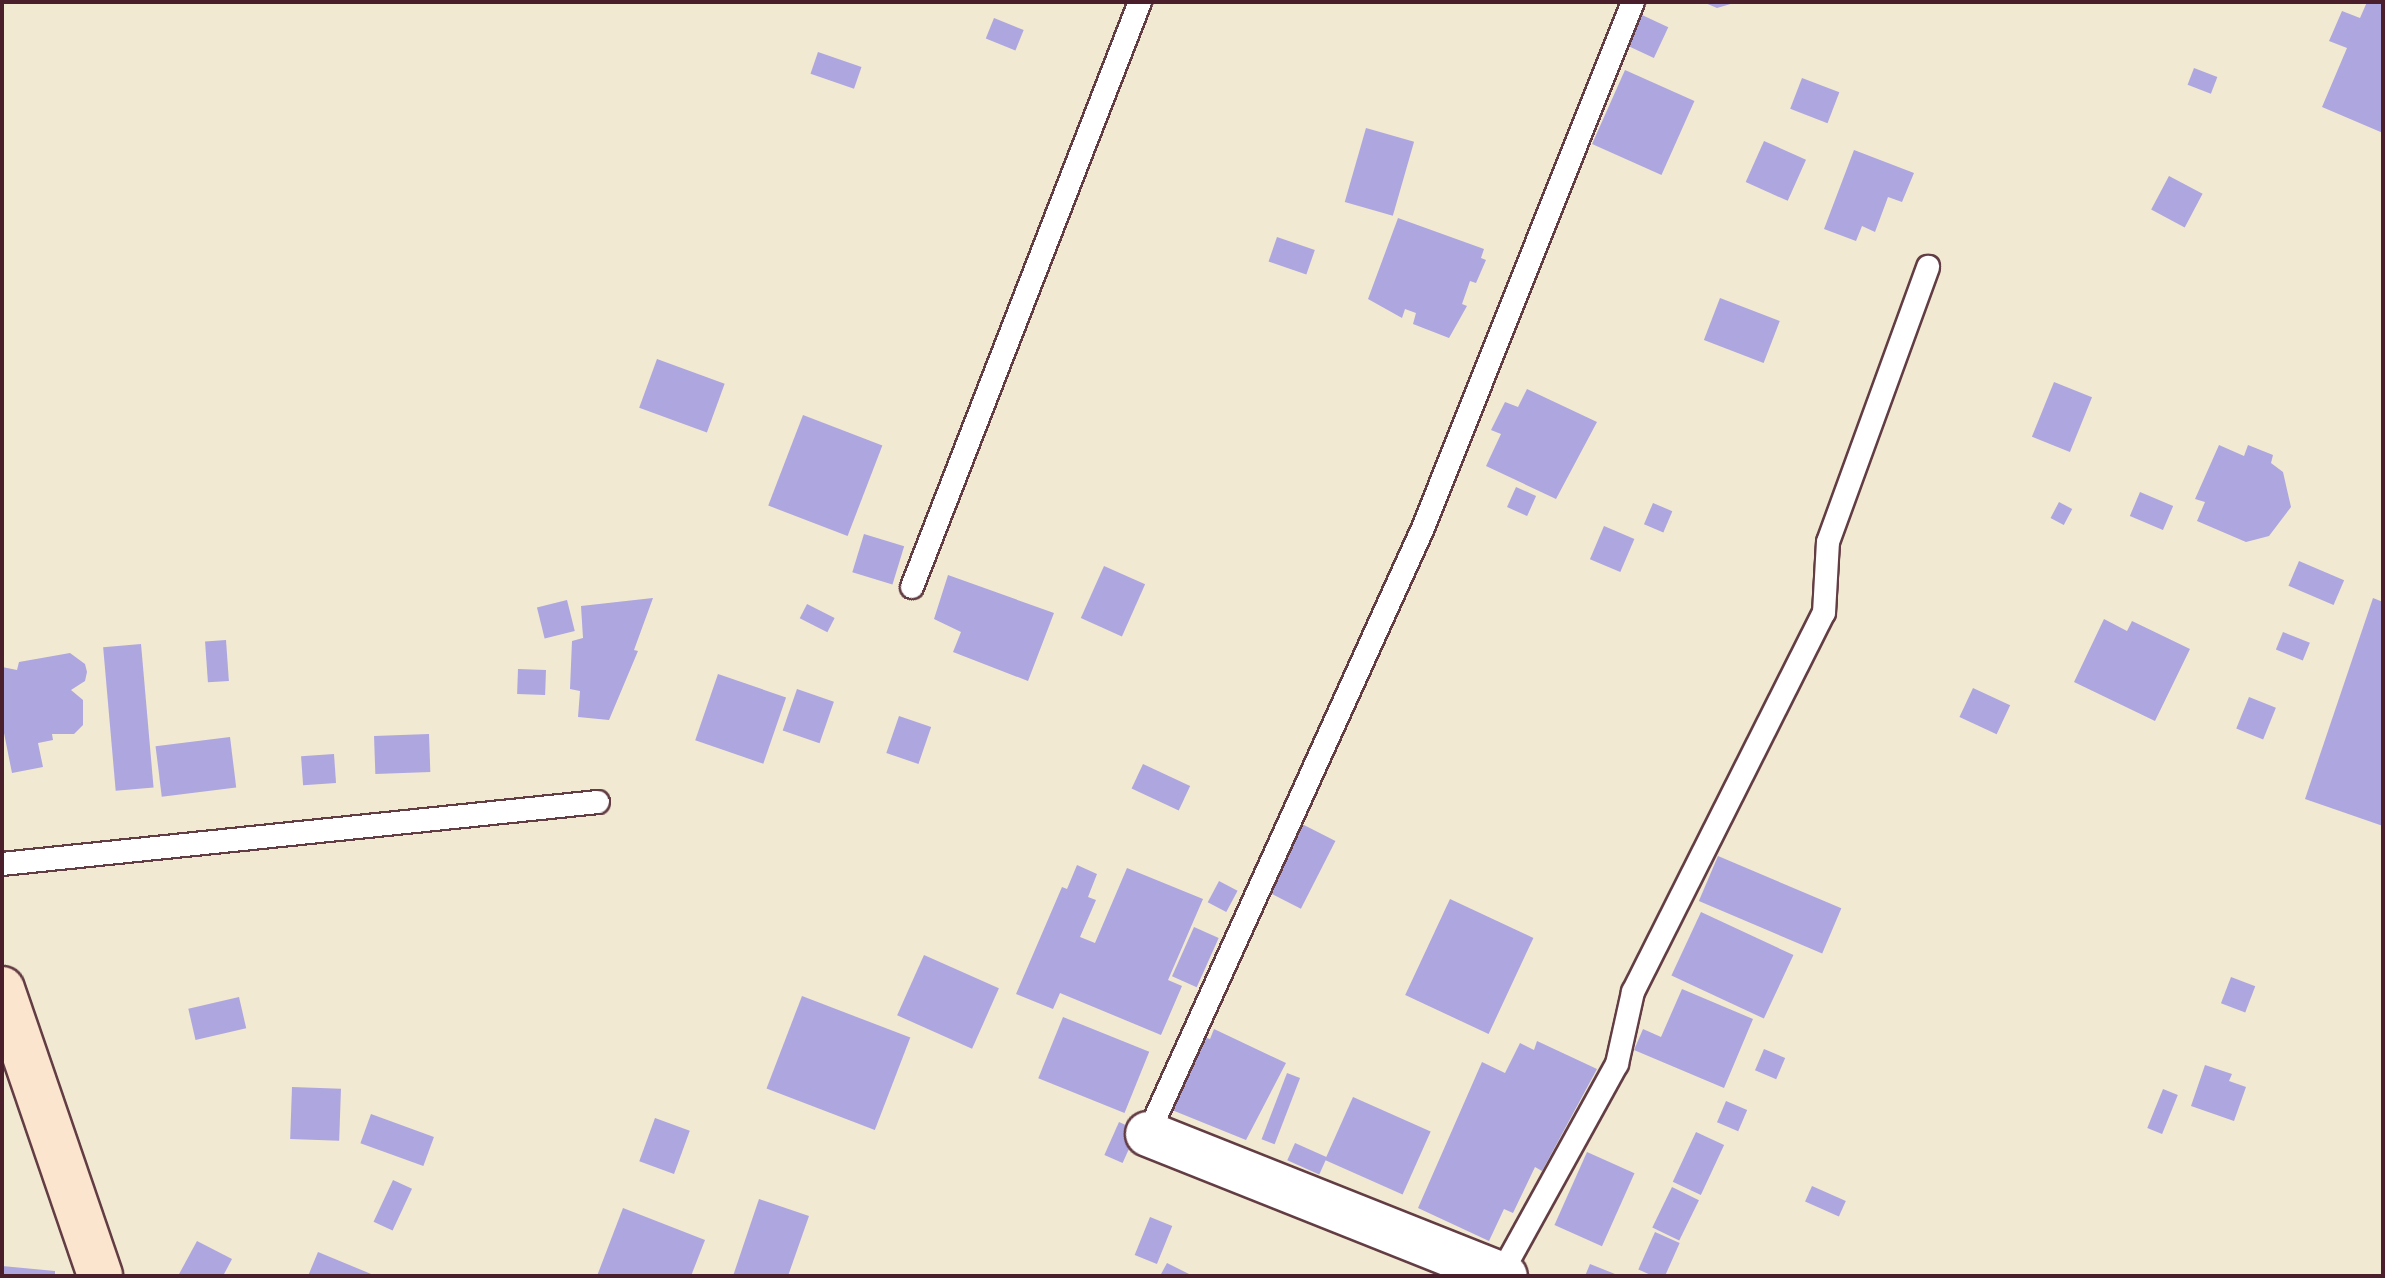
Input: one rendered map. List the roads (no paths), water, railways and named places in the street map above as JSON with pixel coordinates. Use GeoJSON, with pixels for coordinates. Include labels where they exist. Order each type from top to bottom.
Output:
{"type":"FeatureCollection","features":[{"type":"Feature","properties":{"kind":"street"},"geometry":{"type":"LineString","coordinates":[[2,989],[100,1276]]}},
{"type":"Feature","properties":{"kind":"street"},"geometry":{"type":"LineString","coordinates":[[1148,1134],[1503,1275]]}},
{"type":"Feature","properties":{"kind":"lane"},"geometry":{"type":"LineString","coordinates":[[912,587],[1140,2]]}},
{"type":"Feature","properties":{"kind":"lane"},"geometry":{"type":"LineString","coordinates":[[1148,1134],[1423,528],[1633,2]]}},
{"type":"Feature","properties":{"kind":"lane"},"geometry":{"type":"LineString","coordinates":[[1503,1275],[1617,1064],[1633,992],[1824,613],[1828,542],[1928,267]]}},
{"type":"Feature","properties":{"kind":"lane"},"geometry":{"type":"LineString","coordinates":[[2,864],[598,802]]}}]}
